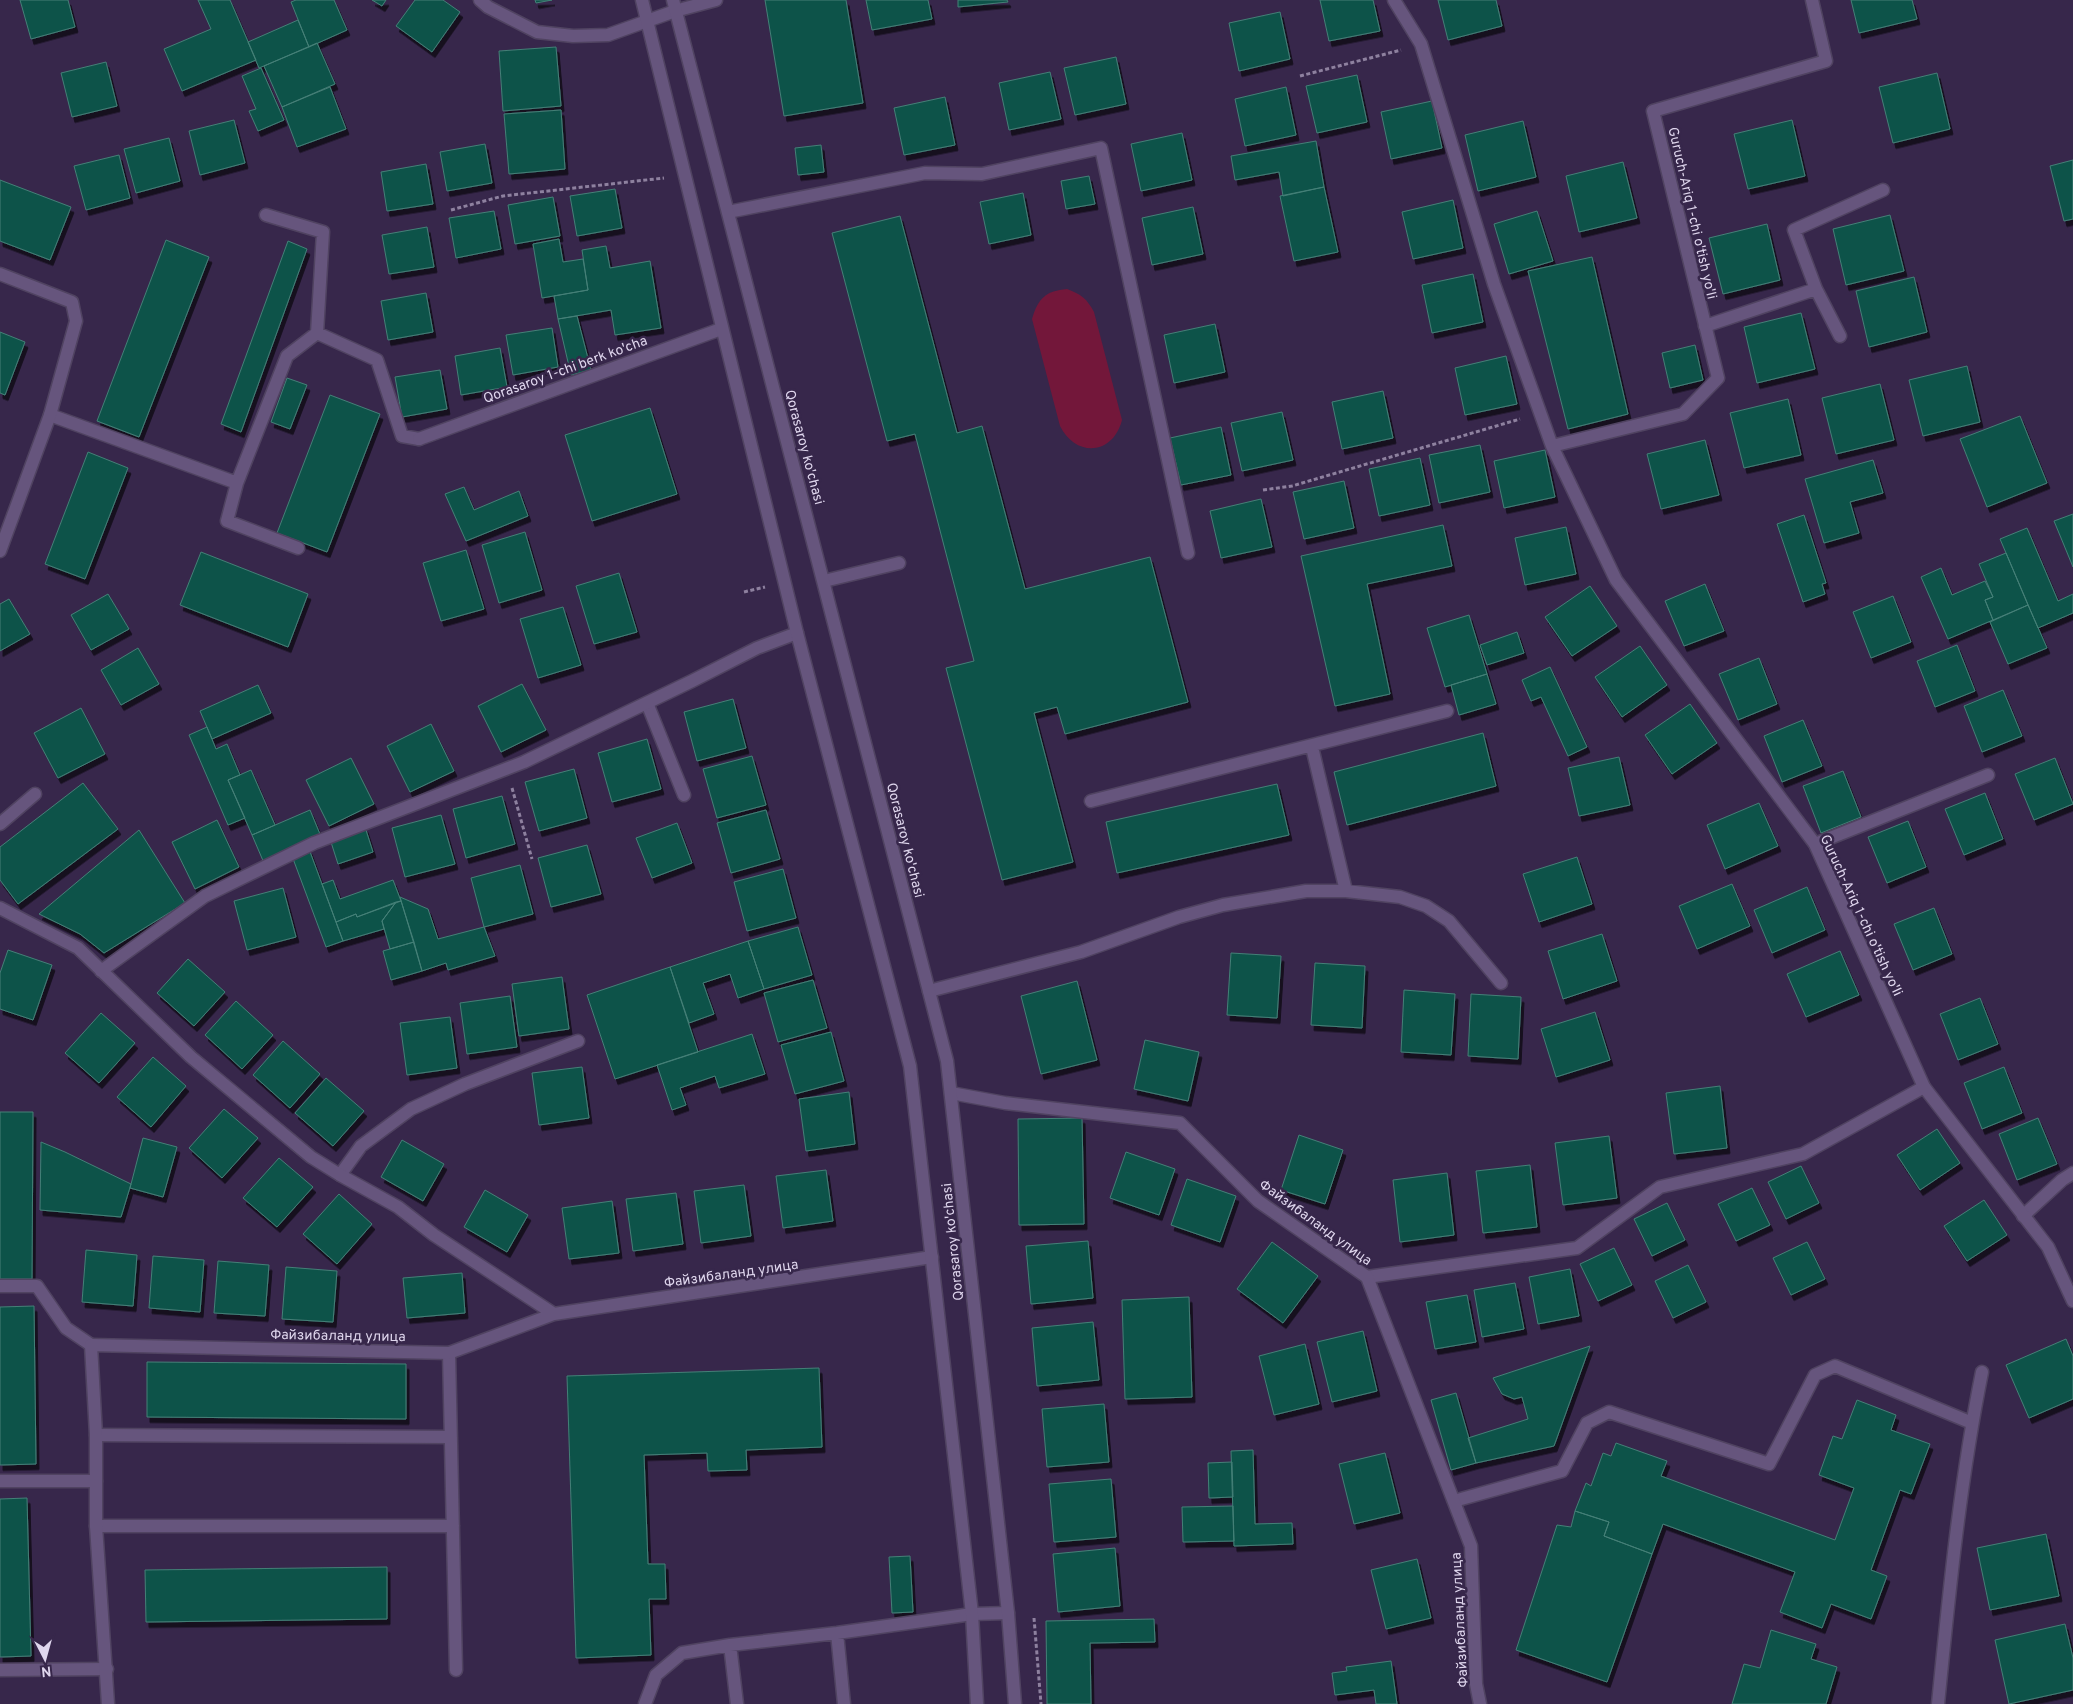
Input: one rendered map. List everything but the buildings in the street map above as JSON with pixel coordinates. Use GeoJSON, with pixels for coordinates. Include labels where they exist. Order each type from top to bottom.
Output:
{"type":"FeatureCollection","features":[{"type":"Feature","properties":{"kind":"street"},"geometry":{"type":"LineString","coordinates":[[480,0],[488,7],[537,32],[573,36],[608,35],[646,22],[674,6],[716,0]]}},
{"type":"Feature","properties":{"kind":"street","name":"Qorasaroy ko'chasi"},"geometry":{"type":"LineString","coordinates":[[642,0],[721,329],[797,633],[910,1066],[972,1614],[977,1704]]}},
{"type":"Feature","properties":{"kind":"street","name":"Guruch-Ariq 1-chi o'tish yo'li"},"geometry":{"type":"LineString","coordinates":[[1394,0],[1421,44],[1494,284],[1552,446],[1616,580],[1815,844],[1924,1086],[2048,1247],[2073,1301]]}},
{"type":"Feature","properties":{"kind":"street","name":"Guruch-Ariq 1-chi o'tish yo'li"},"geometry":{"type":"LineString","coordinates":[[1552,446],[1682,414],[1718,378],[1653,111],[1826,62],[1812,0]]}},
{"type":"Feature","properties":{"kind":"street","name":"Qorasaroy ko'chasi"},"geometry":{"type":"LineString","coordinates":[[674,6],[947,1060],[1008,1613],[1015,1704]]}},
{"type":"Feature","properties":{"kind":"street"},"geometry":{"type":"LineString","coordinates":[[728,212],[925,172],[982,174],[1101,148],[1188,553]]}},
{"type":"Feature","properties":{"kind":"street"},"geometry":{"type":"LineString","coordinates":[[1840,336],[1816,289],[1794,230],[1883,190]]}},
{"type":"Feature","properties":{"kind":"street"},"geometry":{"type":"LineString","coordinates":[[266,215],[323,232],[317,333],[288,356],[237,483],[227,521],[298,548]]}},
{"type":"Feature","properties":{"kind":"street"},"geometry":{"type":"LineString","coordinates":[[0,274],[72,302],[76,321],[50,415],[0,551]]}},
{"type":"Feature","properties":{"kind":"street"},"geometry":{"type":"LineString","coordinates":[[1705,326],[1816,289]]}},
{"type":"Feature","properties":{"kind":"street","name":"Qorasaroy 1-chi berk ko'cha"},"geometry":{"type":"LineString","coordinates":[[317,333],[377,360],[402,436],[419,439],[721,329]]}},
{"type":"Feature","properties":{"kind":"street"},"geometry":{"type":"LineString","coordinates":[[50,415],[237,483]]}},
{"type":"Feature","properties":{"kind":"street"},"geometry":{"type":"LineString","coordinates":[[824,581],[899,563]]}},
{"type":"Feature","properties":{"kind":"street"},"geometry":{"type":"LineString","coordinates":[[101,971],[205,896],[314,842],[524,762],[757,648],[797,633]]}},
{"type":"Feature","properties":{"kind":"street"},"geometry":{"type":"LineString","coordinates":[[647,703],[684,795]]}},
{"type":"Feature","properties":{"kind":"street"},"geometry":{"type":"LineString","coordinates":[[1091,801],[1312,747],[1447,711]]}},
{"type":"Feature","properties":{"kind":"street"},"geometry":{"type":"LineString","coordinates":[[1312,747],[1346,891]]}},
{"type":"Feature","properties":{"kind":"street"},"geometry":{"type":"LineString","coordinates":[[1815,844],[1988,775]]}},
{"type":"Feature","properties":{"kind":"street"},"geometry":{"type":"LineString","coordinates":[[0,824],[35,794]]}},
{"type":"Feature","properties":{"kind":"street"},"geometry":{"type":"LineString","coordinates":[[929,991],[1081,952],[1179,917],[1223,905],[1306,891],[1346,891],[1400,897],[1426,906],[1449,922],[1501,983]]}},
{"type":"Feature","properties":{"kind":"street"},"geometry":{"type":"LineString","coordinates":[[0,908],[78,948],[191,1057],[310,1157],[398,1207],[434,1235],[554,1314]]}},
{"type":"Feature","properties":{"kind":"street"},"geometry":{"type":"LineString","coordinates":[[340,1175],[361,1146],[411,1109],[465,1084],[578,1041]]}},
{"type":"Feature","properties":{"kind":"street"},"geometry":{"type":"LineString","coordinates":[[1367,1277],[1577,1248],[1660,1187],[1803,1154],[1924,1086]]}},
{"type":"Feature","properties":{"kind":"street","name":"Файзибаланд улица"},"geometry":{"type":"LineString","coordinates":[[951,1093],[1005,1103],[1180,1123],[1258,1200],[1367,1277],[1471,1546],[1476,1684],[1480,1704]]}},
{"type":"Feature","properties":{"kind":"street"},"geometry":{"type":"LineString","coordinates":[[2023,1216],[2062,1180],[2073,1173]]}},
{"type":"Feature","properties":{"kind":"street","name":"Файзибаланд улица"},"geometry":{"type":"LineString","coordinates":[[92,1345],[449,1353],[554,1314],[843,1272],[932,1257]]}},
{"type":"Feature","properties":{"kind":"street"},"geometry":{"type":"LineString","coordinates":[[0,1286],[37,1286],[66,1328],[92,1345],[96,1436],[96,1526],[108,1704]]}},
{"type":"Feature","properties":{"kind":"street"},"geometry":{"type":"LineString","coordinates":[[449,1353],[456,1670]]}},
{"type":"Feature","properties":{"kind":"street"},"geometry":{"type":"LineString","coordinates":[[1454,1501],[1562,1471],[1587,1424],[1610,1412],[1769,1464],[1814,1375],[1835,1366],[1972,1423]]}},
{"type":"Feature","properties":{"kind":"street"},"geometry":{"type":"LineString","coordinates":[[1938,1704],[1947,1615],[1972,1423],[1982,1372]]}},
{"type":"Feature","properties":{"kind":"street"},"geometry":{"type":"LineString","coordinates":[[96,1436],[451,1437]]}},
{"type":"Feature","properties":{"kind":"street"},"geometry":{"type":"LineString","coordinates":[[0,1481],[96,1481]]}},
{"type":"Feature","properties":{"kind":"street"},"geometry":{"type":"LineString","coordinates":[[96,1526],[453,1526]]}},
{"type":"Feature","properties":{"kind":"street"},"geometry":{"type":"LineString","coordinates":[[644,1704],[656,1675],[682,1653],[730,1645],[837,1633],[972,1614],[1008,1613]]}},
{"type":"Feature","properties":{"kind":"street"},"geometry":{"type":"LineString","coordinates":[[837,1633],[844,1704]]}},
{"type":"Feature","properties":{"kind":"street"},"geometry":{"type":"LineString","coordinates":[[730,1645],[737,1704]]}},
{"type":"Feature","properties":{"kind":"street"},"geometry":{"type":"LineString","coordinates":[[0,1670],[107,1669]]}},
{"type":"Feature","properties":{"kind":"path"},"geometry":{"type":"LineString","coordinates":[[1300,76],[1421,44]]}},
{"type":"Feature","properties":{"kind":"path"},"geometry":{"type":"LineString","coordinates":[[450,210],[503,196],[684,176]]}},
{"type":"Feature","properties":{"kind":"path"},"geometry":{"type":"LineString","coordinates":[[1263,490],[1292,486],[1540,414]]}},
{"type":"Feature","properties":{"kind":"path"},"geometry":{"type":"LineString","coordinates":[[744,592],[771,586]]}},
{"type":"Feature","properties":{"kind":"path"},"geometry":{"type":"LineString","coordinates":[[506,768],[532,859]]}},
{"type":"Feature","properties":{"kind":"path"},"geometry":{"type":"LineString","coordinates":[[1034,1618],[1041,1704]]}},
{"type":"Feature","properties":{"kind":"shaded area"},"geometry":{"type":"Polygon","coordinates":[[[1067,289],[1083,297],[1094,312],[1122,420],[1111,440],[1103,446],[1094,448],[1084,447],[1075,443],[1060,426],[1032,319],[1037,306],[1044,297],[1048,294],[1067,289]]]}}]}
